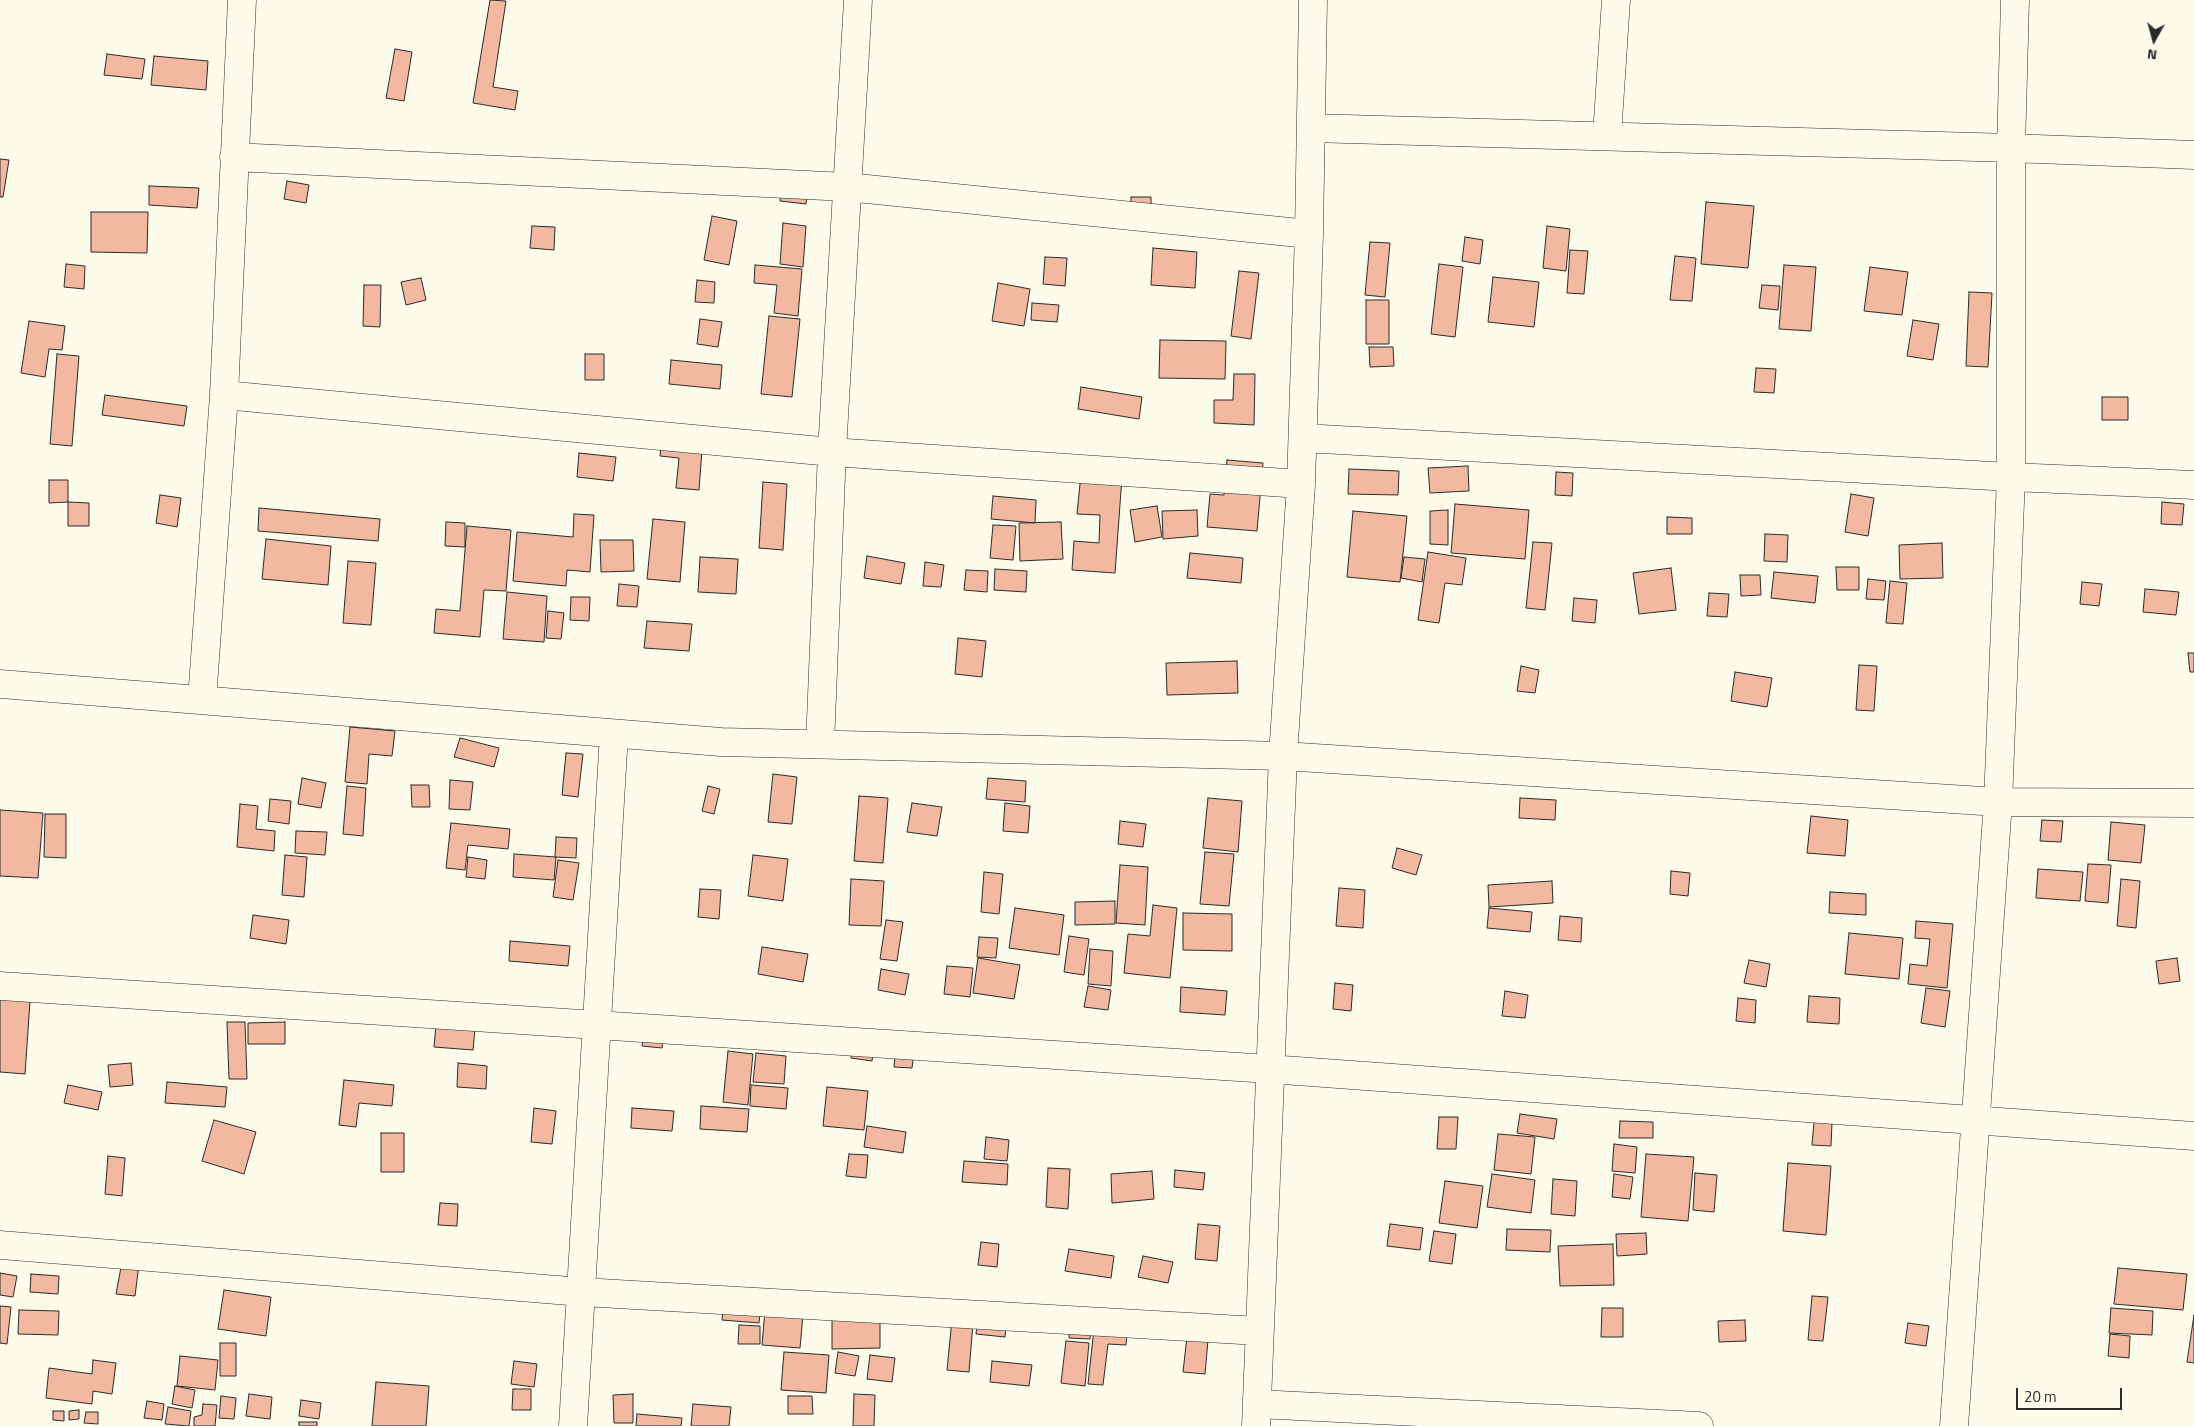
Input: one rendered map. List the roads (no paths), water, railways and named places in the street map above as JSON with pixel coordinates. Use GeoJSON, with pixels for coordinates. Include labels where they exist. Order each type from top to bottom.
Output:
{"type":"FeatureCollection","features":[{"type":"Feature","properties":{"kind":"street"},"geometry":{"type":"LineString","coordinates":[[202,700],[224,395],[242,0]]}},
{"type":"Feature","properties":{"kind":"street"},"geometry":{"type":"LineString","coordinates":[[820,744],[832,452],[858,0]]}},
{"type":"Feature","properties":{"kind":"street"},"geometry":{"type":"LineString","coordinates":[[1313,0],[1303,438],[1283,756],[1269,1069],[1257,1415],[1699,1426]]}},
{"type":"Feature","properties":{"kind":"street"},"geometry":{"type":"LineString","coordinates":[[1607,136],[1616,0]]}},
{"type":"Feature","properties":{"kind":"street"},"geometry":{"type":"LineString","coordinates":[[1954,1426],[1998,802],[2011,478],[2011,148],[2015,0]]}},
{"type":"Feature","properties":{"kind":"street"},"geometry":{"type":"LineString","coordinates":[[1311,128],[2194,155]]}},
{"type":"Feature","properties":{"kind":"street"},"geometry":{"type":"LineString","coordinates":[[234,157],[848,187],[1309,234]]}},
{"type":"Feature","properties":{"kind":"street"},"geometry":{"type":"LineString","coordinates":[[224,395],[832,452],[1301,484]]}},
{"type":"Feature","properties":{"kind":"street"},"geometry":{"type":"LineString","coordinates":[[1303,438],[2011,478],[2194,484]]}},
{"type":"Feature","properties":{"kind":"street"},"geometry":{"type":"LineString","coordinates":[[0,684],[721,742],[1283,756],[1998,802],[2194,803]]}},
{"type":"Feature","properties":{"kind":"street"},"geometry":{"type":"LineString","coordinates":[[573,1426],[614,734]]}},
{"type":"Feature","properties":{"kind":"street"},"geometry":{"type":"LineString","coordinates":[[0,986],[1269,1069],[2194,1136]]}},
{"type":"Feature","properties":{"kind":"street"},"geometry":{"type":"LineString","coordinates":[[0,1244],[582,1292],[1259,1331]]}}]}
